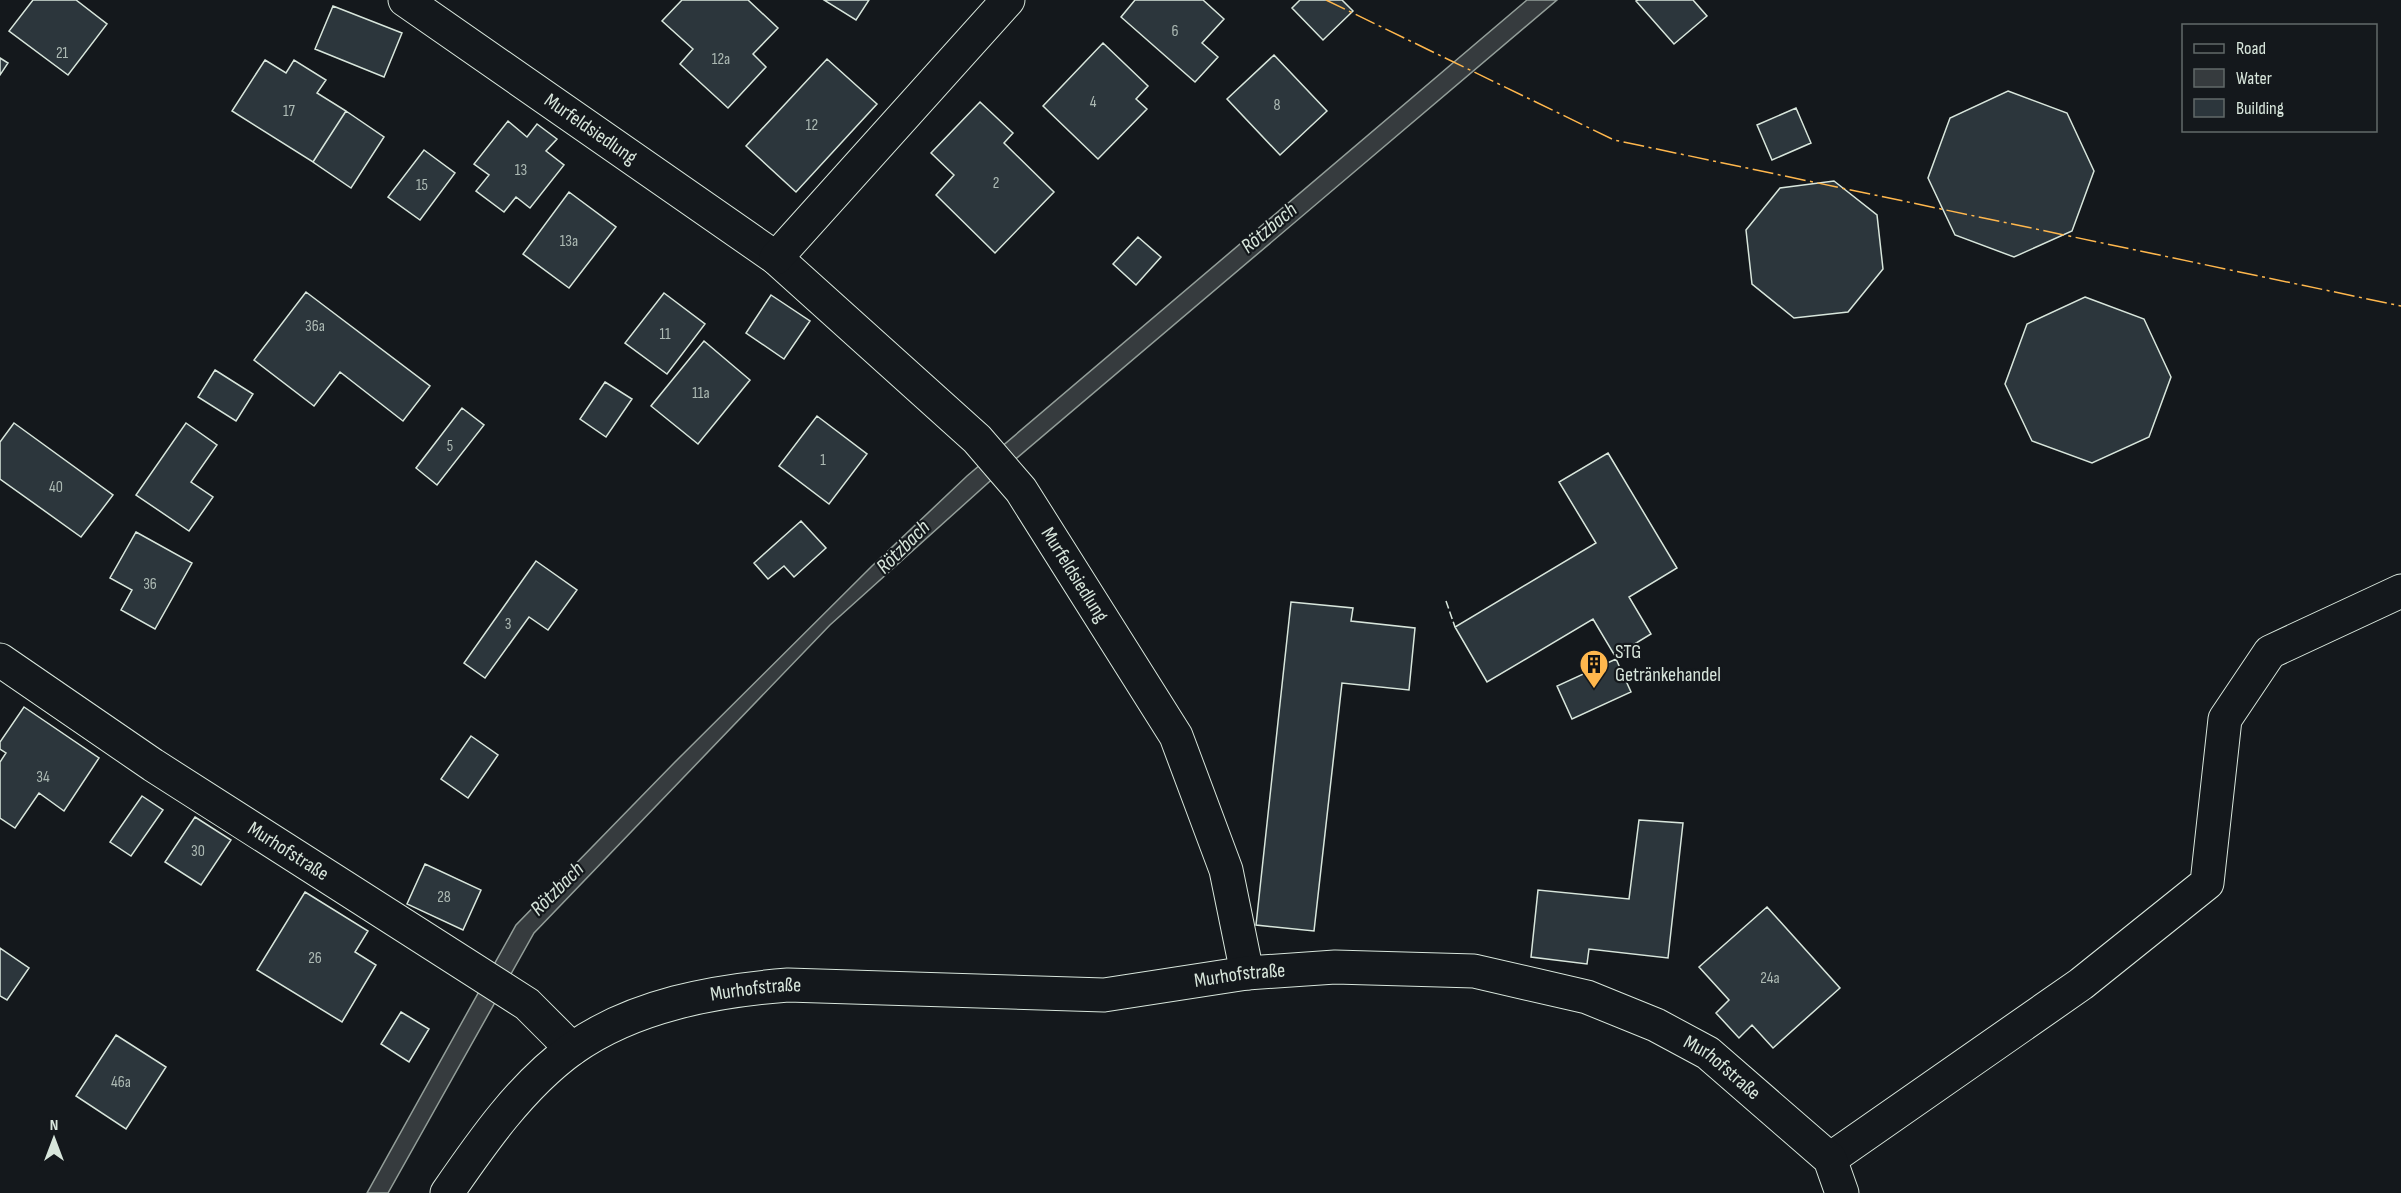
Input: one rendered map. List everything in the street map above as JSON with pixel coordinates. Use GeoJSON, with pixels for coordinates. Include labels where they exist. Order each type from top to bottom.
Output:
{"type":"FeatureCollection","features":[{"type":"Feature","properties":{"kind":"street","name":"Murfeldsiedlung"},"geometry":{"type":"LineString","coordinates":[[405,0],[776,258],[977,439],[1021,490],[1176,736],[1226,870],[1246,973]]}},
{"type":"Feature","properties":{"kind":"street"},"geometry":{"type":"LineString","coordinates":[[776,258],[1008,0]]}},
{"type":"Feature","properties":{"kind":"street"},"geometry":{"type":"LineString","coordinates":[[1830,1159],[2081,984],[2207,883],[2225,719],[2270,652],[2401,591]]}},
{"type":"Feature","properties":{"kind":"street","name":"Murhofstraße"},"geometry":{"type":"LineString","coordinates":[[0,660],[153,765],[474,968],[527,1004],[573,1049]]}},
{"type":"Feature","properties":{"kind":"street","name":"Murhofstraße"},"geometry":{"type":"LineString","coordinates":[[447,1193],[502,1120],[532,1085],[573,1049],[609,1027],[649,1011],[686,1000],[738,989],[788,985],[1104,995],[1246,973],[1335,967],[1474,971],[1587,997],[1656,1025],[1708,1053],[1830,1159],[1842,1193]]}},
{"type":"Feature","properties":{"kind":"water","name":"Rötzbach"},"geometry":{"type":"Polygon","coordinates":[[[1527,0],[1557,0],[998,474],[830,625],[534,933],[388,1193],[367,1193],[516,925],[674,763],[872,566],[967,476],[1527,0]]]}},
{"type":"Feature","properties":{"kind":"building"},"geometry":{"type":"Polygon","coordinates":[[[33,0],[76,0],[107,24],[68,75],[9,31],[33,0]]]}},
{"type":"Feature","properties":{"kind":"building"},"geometry":{"type":"Polygon","coordinates":[[[682,0],[748,0],[778,28],[753,54],[766,67],[728,108],[680,64],[693,49],[662,21],[682,0]]]}},
{"type":"Feature","properties":{"kind":"building"},"geometry":{"type":"Polygon","coordinates":[[[824,0],[869,0],[856,20],[824,0]]]}},
{"type":"Feature","properties":{"kind":"building"},"geometry":{"type":"Polygon","coordinates":[[[1135,0],[1203,0],[1224,19],[1202,43],[1218,57],[1195,82],[1121,17],[1135,0]]]}},
{"type":"Feature","properties":{"kind":"building"},"geometry":{"type":"Polygon","coordinates":[[[1300,0],[1342,0],[1353,11],[1323,40],[1292,8],[1300,0]]]}},
{"type":"Feature","properties":{"kind":"building"},"geometry":{"type":"Polygon","coordinates":[[[1693,0],[1707,16],[1674,44],[1636,1],[1693,0]]]}},
{"type":"Feature","properties":{"kind":"building"},"geometry":{"type":"Polygon","coordinates":[[[333,6],[402,33],[384,77],[315,49],[333,6]]]}},
{"type":"Feature","properties":{"kind":"building"},"geometry":{"type":"Polygon","coordinates":[[[1103,43],[1148,86],[1136,99],[1147,109],[1098,159],[1043,106],[1103,43]]]}},
{"type":"Feature","properties":{"kind":"building"},"geometry":{"type":"Polygon","coordinates":[[[1274,55],[1327,111],[1280,155],[1227,99],[1274,55]]]}},
{"type":"Feature","properties":{"kind":"building"},"geometry":{"type":"Polygon","coordinates":[[[0,58],[8,63],[0,75],[0,58]]]}},
{"type":"Feature","properties":{"kind":"building"},"geometry":{"type":"Polygon","coordinates":[[[827,59],[877,104],[796,192],[746,146],[827,59]]]}},
{"type":"Feature","properties":{"kind":"building"},"geometry":{"type":"Polygon","coordinates":[[[265,60],[286,73],[294,60],[326,80],[317,93],[346,111],[313,162],[232,111],[265,60]]]}},
{"type":"Feature","properties":{"kind":"building"},"geometry":{"type":"Polygon","coordinates":[[[2008,91],[2067,113],[2094,171],[2072,231],[2014,257],[1955,235],[1928,178],[1950,118],[2008,91]]]}},
{"type":"Feature","properties":{"kind":"building"},"geometry":{"type":"Polygon","coordinates":[[[980,102],[1013,133],[1004,143],[1054,192],[995,253],[936,195],[954,175],[931,153],[980,102]]]}},
{"type":"Feature","properties":{"kind":"building"},"geometry":{"type":"Polygon","coordinates":[[[1796,108],[1811,143],[1772,160],[1757,125],[1796,108]]]}},
{"type":"Feature","properties":{"kind":"building"},"geometry":{"type":"Polygon","coordinates":[[[346,111],[384,137],[351,188],[313,162],[346,111]]]}},
{"type":"Feature","properties":{"kind":"building"},"geometry":{"type":"Polygon","coordinates":[[[508,121],[527,137],[537,124],[557,139],[546,151],[564,165],[530,208],[516,197],[504,212],[476,191],[489,175],[474,164],[508,121]]]}},
{"type":"Feature","properties":{"kind":"building"},"geometry":{"type":"Polygon","coordinates":[[[424,150],[455,173],[420,220],[388,197],[424,150]]]}},
{"type":"Feature","properties":{"kind":"building"},"geometry":{"type":"Polygon","coordinates":[[[1834,181],[1877,215],[1883,269],[1848,312],[1794,318],[1752,284],[1746,230],[1780,188],[1834,181]]]}},
{"type":"Feature","properties":{"kind":"building"},"geometry":{"type":"Polygon","coordinates":[[[569,192],[616,227],[569,288],[523,254],[569,192]]]}},
{"type":"Feature","properties":{"kind":"building"},"geometry":{"type":"Polygon","coordinates":[[[1138,237],[1161,257],[1136,285],[1113,264],[1138,237]]]}},
{"type":"Feature","properties":{"kind":"building"},"geometry":{"type":"Polygon","coordinates":[[[306,292],[430,386],[403,421],[340,372],[314,406],[254,360],[306,292]]]}},
{"type":"Feature","properties":{"kind":"building"},"geometry":{"type":"Polygon","coordinates":[[[664,293],[705,324],[667,374],[625,343],[664,293]]]}},
{"type":"Feature","properties":{"kind":"building"},"geometry":{"type":"Polygon","coordinates":[[[771,295],[810,321],[784,359],[746,333],[771,295]]]}},
{"type":"Feature","properties":{"kind":"building"},"geometry":{"type":"Polygon","coordinates":[[[2085,297],[2144,319],[2171,377],[2149,437],[2092,463],[2032,441],[2005,384],[2027,324],[2085,297]]]}},
{"type":"Feature","properties":{"kind":"building"},"geometry":{"type":"Polygon","coordinates":[[[704,341],[750,380],[698,444],[651,406],[704,341]]]}},
{"type":"Feature","properties":{"kind":"building"},"geometry":{"type":"Polygon","coordinates":[[[215,370],[253,394],[236,421],[198,397],[215,370]]]}},
{"type":"Feature","properties":{"kind":"building"},"geometry":{"type":"Polygon","coordinates":[[[605,382],[632,399],[606,437],[580,419],[605,382]]]}},
{"type":"Feature","properties":{"kind":"building"},"geometry":{"type":"Polygon","coordinates":[[[462,408],[484,425],[437,485],[416,468],[462,408]]]}},
{"type":"Feature","properties":{"kind":"building"},"geometry":{"type":"Polygon","coordinates":[[[817,416],[867,454],[829,504],[779,466],[817,416]]]}},
{"type":"Feature","properties":{"kind":"building"},"geometry":{"type":"Polygon","coordinates":[[[14,423],[113,495],[81,537],[0,479],[0,442],[14,423]]]}},
{"type":"Feature","properties":{"kind":"building"},"geometry":{"type":"Polygon","coordinates":[[[186,423],[217,445],[191,482],[213,497],[189,531],[136,495],[186,423]]]}},
{"type":"Feature","properties":{"kind":"building"},"geometry":{"type":"Polygon","coordinates":[[[1608,453],[1677,568],[1629,597],[1651,634],[1615,656],[1593,619],[1487,682],[1455,627],[1596,543],[1559,482],[1608,453]]]}},
{"type":"Feature","properties":{"kind":"building"},"geometry":{"type":"Polygon","coordinates":[[[801,521],[826,548],[794,577],[784,566],[768,579],[754,563],[801,521]]]}},
{"type":"Feature","properties":{"kind":"building"},"geometry":{"type":"Polygon","coordinates":[[[136,532],[192,563],[155,629],[121,610],[132,590],[110,578],[136,532]]]}},
{"type":"Feature","properties":{"kind":"building"},"geometry":{"type":"Polygon","coordinates":[[[536,561],[577,590],[548,630],[529,617],[485,678],[464,663],[536,561]]]}},
{"type":"Feature","properties":{"kind":"building"},"geometry":{"type":"Polygon","coordinates":[[[1291,602],[1353,608],[1351,621],[1415,628],[1409,690],[1342,683],[1314,931],[1256,925],[1291,602]]]}},
{"type":"Feature","properties":{"kind":"building","name":"STG Getränkehandel"},"geometry":{"type":"Polygon","coordinates":[[[1616,659],[1631,692],[1572,719],[1557,686],[1616,659]]]}},
{"type":"Feature","properties":{"kind":"building"},"geometry":{"type":"Polygon","coordinates":[[[24,707],[99,758],[64,811],[39,793],[15,828],[0,818],[0,762],[6,753],[0,749],[0,742],[24,707]]]}},
{"type":"Feature","properties":{"kind":"building"},"geometry":{"type":"Polygon","coordinates":[[[471,736],[498,755],[468,798],[441,779],[471,736]]]}},
{"type":"Feature","properties":{"kind":"building"},"geometry":{"type":"Polygon","coordinates":[[[142,796],[163,810],[131,856],[110,842],[142,796]]]}},
{"type":"Feature","properties":{"kind":"building"},"geometry":{"type":"Polygon","coordinates":[[[195,817],[231,840],[201,885],[165,862],[195,817]]]}},
{"type":"Feature","properties":{"kind":"building"},"geometry":{"type":"Polygon","coordinates":[[[1639,820],[1683,823],[1668,958],[1589,949],[1587,964],[1531,957],[1538,890],[1629,899],[1639,820]]]}},
{"type":"Feature","properties":{"kind":"building"},"geometry":{"type":"Polygon","coordinates":[[[425,864],[481,890],[463,930],[407,904],[425,864]]]}},
{"type":"Feature","properties":{"kind":"building"},"geometry":{"type":"Polygon","coordinates":[[[305,892],[368,931],[355,952],[376,965],[342,1022],[257,970],[305,892]]]}},
{"type":"Feature","properties":{"kind":"building"},"geometry":{"type":"Polygon","coordinates":[[[1767,907],[1840,988],[1773,1048],[1752,1025],[1739,1038],[1716,1013],[1729,1000],[1699,967],[1767,907]]]}},
{"type":"Feature","properties":{"kind":"building"},"geometry":{"type":"Polygon","coordinates":[[[0,948],[29,968],[7,1000],[0,996],[0,948]]]}},
{"type":"Feature","properties":{"kind":"building"},"geometry":{"type":"Polygon","coordinates":[[[401,1012],[429,1029],[409,1062],[381,1044],[401,1012]]]}},
{"type":"Feature","properties":{"kind":"building"},"geometry":{"type":"Polygon","coordinates":[[[116,1035],[166,1067],[126,1129],[76,1096],[116,1035]]]}},
{"type":"Feature","properties":{"kind":"fence"},"geometry":{"type":"LineString","coordinates":[[1446,601],[1455,627]]}},
{"type":"Feature","properties":{"kind":"power"},"geometry":{"type":"LineString","coordinates":[[1326,0],[1614,140],[2401,306]]}},
{"type":"Feature","properties":{"kind":"place","name":"STG Getränkehandel"},"geometry":{"type":"Point","coordinates":[1594,690]}}]}
